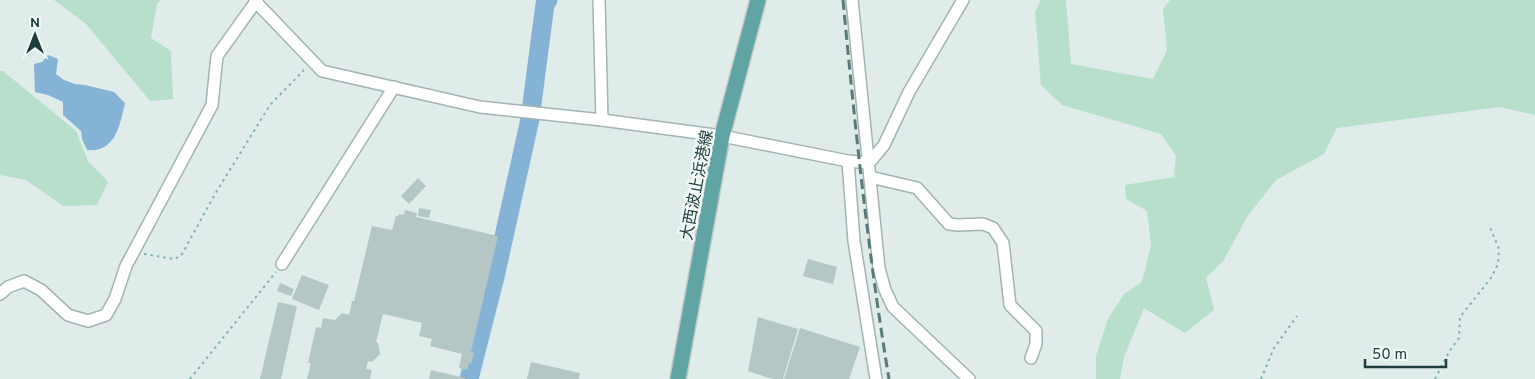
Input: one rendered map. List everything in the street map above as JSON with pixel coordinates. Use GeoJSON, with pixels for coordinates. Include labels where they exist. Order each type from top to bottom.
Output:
{"type":"FeatureCollection","features":[{"type":"Feature","properties":{"kind":"main road","name":"大西波止浜港線"},"geometry":{"type":"LineString","coordinates":[[678,379],[722,136],[758,0]]}},
{"type":"Feature","properties":{"kind":"street"},"geometry":{"type":"LineString","coordinates":[[599,0],[602,120]]}},
{"type":"Feature","properties":{"kind":"street"},"geometry":{"type":"LineString","coordinates":[[852,0],[879,268],[893,307],[969,379]]}},
{"type":"Feature","properties":{"kind":"street"},"geometry":{"type":"LineString","coordinates":[[869,163],[884,145],[909,92],[963,0]]}},
{"type":"Feature","properties":{"kind":"street"},"geometry":{"type":"LineString","coordinates":[[0,294],[8,287],[24,281],[40,290],[68,315],[88,321],[106,315],[115,299],[126,266],[212,105],[217,56],[256,1],[322,71],[480,107],[602,120],[722,136],[848,161],[869,163]]}},
{"type":"Feature","properties":{"kind":"street"},"geometry":{"type":"LineString","coordinates":[[282,264],[394,87]]}},
{"type":"Feature","properties":{"kind":"street"},"geometry":{"type":"LineString","coordinates":[[848,161],[854,241],[876,379]]}},
{"type":"Feature","properties":{"kind":"street"},"geometry":{"type":"LineString","coordinates":[[870,177],[917,188],[949,224],[983,224],[993,228],[1003,243],[1010,305],[1036,332],[1036,344],[1031,358]]}},
{"type":"Feature","properties":{"kind":"path"},"geometry":{"type":"LineString","coordinates":[[134,252],[174,259],[181,256],[215,194],[270,105],[312,61]]}},
{"type":"Feature","properties":{"kind":"path"},"geometry":{"type":"LineString","coordinates":[[1435,379],[1449,352],[1459,338],[1460,317],[1491,278],[1498,264],[1499,249],[1489,225]]}},
{"type":"Feature","properties":{"kind":"path"},"geometry":{"type":"LineString","coordinates":[[190,379],[282,264]]}},
{"type":"Feature","properties":{"kind":"path"},"geometry":{"type":"LineString","coordinates":[[1261,379],[1274,348],[1297,316]]}},
{"type":"Feature","properties":{"kind":"green space"},"geometry":{"type":"Polygon","coordinates":[[[54,0],[161,0],[157,4],[151,38],[171,51],[173,99],[150,101],[86,24],[54,0]]]}},
{"type":"Feature","properties":{"kind":"green space"},"geometry":{"type":"Polygon","coordinates":[[[1041,0],[1066,0],[1071,64],[1153,79],[1167,50],[1163,9],[1170,0],[1535,0],[1535,115],[1500,107],[1337,128],[1324,154],[1276,180],[1247,217],[1224,260],[1206,278],[1214,310],[1185,333],[1144,308],[1124,357],[1120,379],[1096,379],[1096,356],[1108,319],[1124,294],[1142,282],[1151,245],[1147,211],[1126,199],[1125,185],[1174,177],[1176,156],[1161,134],[1062,105],[1041,85],[1035,12],[1041,0]]]}},
{"type":"Feature","properties":{"kind":"green space"},"geometry":{"type":"Polygon","coordinates":[[[0,71],[3,71],[76,131],[88,161],[108,182],[97,205],[63,206],[26,180],[0,175],[0,71]]]}},
{"type":"Feature","properties":{"kind":"water"},"geometry":{"type":"Polygon","coordinates":[[[48,55],[58,59],[56,74],[64,80],[114,92],[125,103],[115,136],[104,147],[97,150],[87,150],[81,131],[63,115],[63,102],[48,95],[35,92],[34,64],[42,62],[48,55]]]}},
{"type":"Feature","properties":{"kind":"building"},"geometry":{"type":"Polygon","coordinates":[[[418,178],[426,186],[409,204],[401,196],[418,178]]]}},
{"type":"Feature","properties":{"kind":"building"},"geometry":{"type":"Polygon","coordinates":[[[419,208],[431,210],[429,218],[418,216],[419,208]]]}},
{"type":"Feature","properties":{"kind":"building"},"geometry":{"type":"Polygon","coordinates":[[[405,210],[417,213],[416,217],[498,236],[471,352],[474,353],[471,364],[469,363],[467,370],[459,368],[462,354],[430,346],[432,339],[419,336],[422,323],[383,314],[376,342],[378,343],[380,354],[372,362],[368,361],[366,369],[372,370],[370,379],[307,379],[311,363],[308,363],[316,327],[321,328],[323,318],[335,320],[342,313],[349,315],[372,226],[392,230],[396,216],[399,214],[404,215],[405,210]]]}},
{"type":"Feature","properties":{"kind":"building"},"geometry":{"type":"Polygon","coordinates":[[[808,259],[837,267],[833,284],[803,276],[808,259]]]}},
{"type":"Feature","properties":{"kind":"building"},"geometry":{"type":"Polygon","coordinates":[[[302,275],[329,285],[319,310],[292,299],[302,275]]]}},
{"type":"Feature","properties":{"kind":"building"},"geometry":{"type":"Polygon","coordinates":[[[280,283],[294,289],[291,296],[277,291],[280,283]]]}},
{"type":"Feature","properties":{"kind":"building"},"geometry":{"type":"Polygon","coordinates":[[[278,302],[297,306],[281,379],[260,379],[278,302]]]}},
{"type":"Feature","properties":{"kind":"building"},"geometry":{"type":"Polygon","coordinates":[[[758,317],[798,329],[783,379],[772,379],[748,371],[758,317]]]}},
{"type":"Feature","properties":{"kind":"building"},"geometry":{"type":"Polygon","coordinates":[[[800,328],[860,347],[849,379],[784,379],[800,328]]]}},
{"type":"Feature","properties":{"kind":"building"},"geometry":{"type":"Polygon","coordinates":[[[531,362],[580,373],[579,379],[527,379],[531,362]]]}},
{"type":"Feature","properties":{"kind":"building"},"geometry":{"type":"Polygon","coordinates":[[[431,370],[465,378],[465,379],[429,379],[431,370]]]}},
{"type":"Feature","properties":{"kind":"waterway"},"geometry":{"type":"LineString","coordinates":[[469,379],[495,277],[530,119],[545,4],[548,0]]}},
{"type":"Feature","properties":{"kind":"railway"},"geometry":{"type":"LineString","coordinates":[[843,0],[863,190],[889,379]]}}]}
